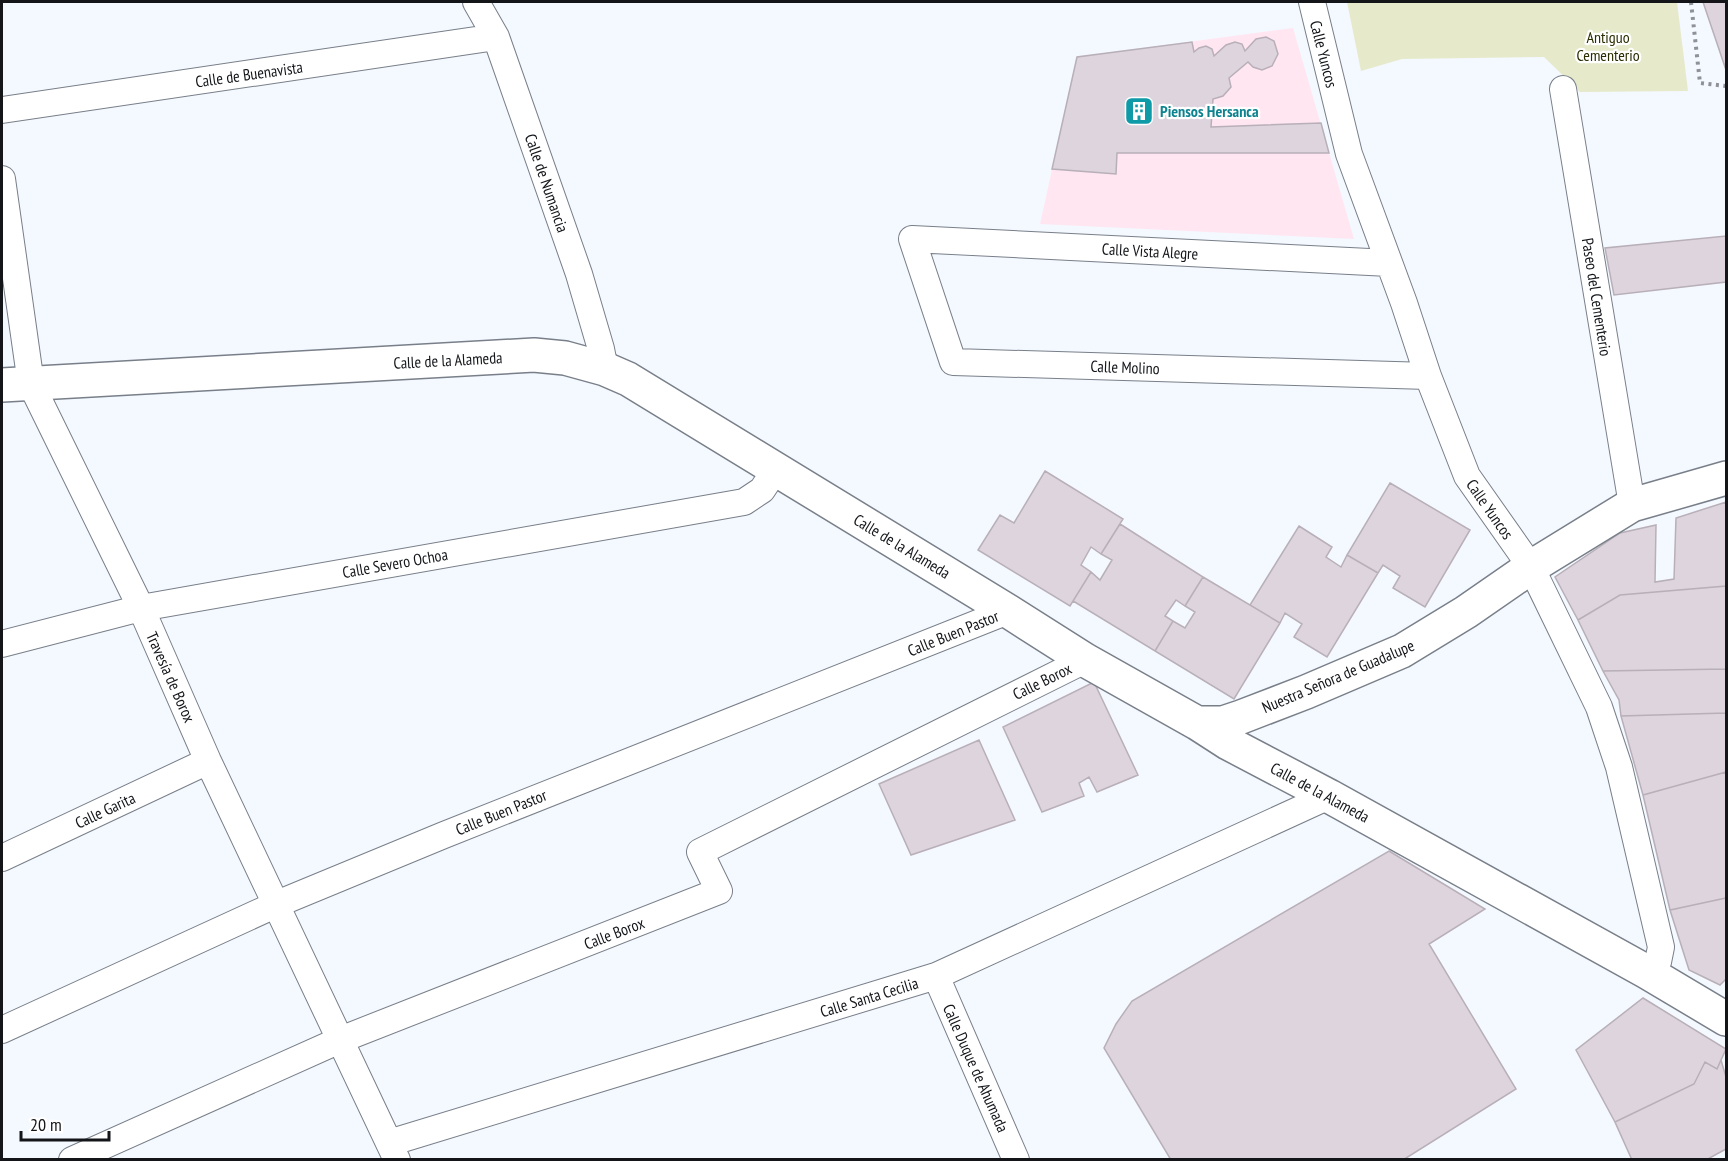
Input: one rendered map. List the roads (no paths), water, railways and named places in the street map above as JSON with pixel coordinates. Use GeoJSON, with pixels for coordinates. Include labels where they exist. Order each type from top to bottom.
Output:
{"type":"FeatureCollection","features":[{"type":"Feature","properties":{"kind":"street","name":"Calle de Numancia"},"geometry":{"type":"LineString","coordinates":[[476,2],[496,37],[579,274],[605,369]]}},
{"type":"Feature","properties":{"kind":"street","name":"Calle Yuncos"},"geometry":{"type":"LineString","coordinates":[[1312,2],[1349,154],[1428,376],[1467,476],[1531,567],[1599,706],[1619,767],[1661,947],[1658,962],[1647,972]]}},
{"type":"Feature","properties":{"kind":"street","name":"Calle de Buenavista"},"geometry":{"type":"LineString","coordinates":[[2,110],[496,37]]}},
{"type":"Feature","properties":{"kind":"street","name":"Paseo del Cementerio"},"geometry":{"type":"LineString","coordinates":[[1563,89],[1632,505]]}},
{"type":"Feature","properties":{"kind":"street","name":"Travesía de Borox"},"geometry":{"type":"LineString","coordinates":[[2,179],[16,385],[141,608],[208,761],[393,1151]]}},
{"type":"Feature","properties":{"kind":"street","name":"Calle Vista Alegre"},"geometry":{"type":"LineString","coordinates":[[912,239],[1389,263]]}},
{"type":"Feature","properties":{"kind":"street","name":"Calle Molino"},"geometry":{"type":"LineString","coordinates":[[912,239],[953,362],[1428,376]]}},
{"type":"Feature","properties":{"kind":"street","name":"Calle de la Alameda"},"geometry":{"type":"LineString","coordinates":[[16,385],[534,355],[564,358],[605,369],[628,379],[777,469],[1084,660],[1726,1018]]}},
{"type":"Feature","properties":{"kind":"street","name":"Calle Severo Ochoa"},"geometry":{"type":"LineString","coordinates":[[2,644],[141,608],[744,502],[762,490],[777,469]]}},
{"type":"Feature","properties":{"kind":"street"},"geometry":{"type":"LineString","coordinates":[[1632,505],[1726,478]]}},
{"type":"Feature","properties":{"kind":"street","name":"Nuestra Señora de Guadalupe"},"geometry":{"type":"LineString","coordinates":[[1197,723],[1223,723],[1306,692],[1402,651],[1632,505]]}},
{"type":"Feature","properties":{"kind":"street","name":"Calle Buen Pastor"},"geometry":{"type":"LineString","coordinates":[[2,1030],[277,904],[455,830],[1008,611]]}},
{"type":"Feature","properties":{"kind":"street","name":"Calle Borox"},"geometry":{"type":"LineString","coordinates":[[72,1160],[340,1041],[719,891],[700,852],[1084,660]]}},
{"type":"Feature","properties":{"kind":"street"},"geometry":{"type":"LineString","coordinates":[[1240,717],[1237,733],[1243,750]]}},
{"type":"Feature","properties":{"kind":"street","name":"Calle Garita"},"geometry":{"type":"LineString","coordinates":[[2,858],[208,761]]}},
{"type":"Feature","properties":{"kind":"street","name":"Calle Santa Cecilia"},"geometry":{"type":"LineString","coordinates":[[393,1151],[936,976],[1329,796]]}},
{"type":"Feature","properties":{"kind":"street","name":"Calle Duque de Ahumada"},"geometry":{"type":"LineString","coordinates":[[936,976],[1016,1160]]}},
{"type":"Feature","properties":{"kind":"place","name":"Piensos Hersanca"},"geometry":{"type":"Point","coordinates":[1139,111]}},
{"type":"Feature","properties":{"kind":"park label","name":"Antiguo Cementerio"},"geometry":{"type":"Point","coordinates":[1608,46]}}]}
